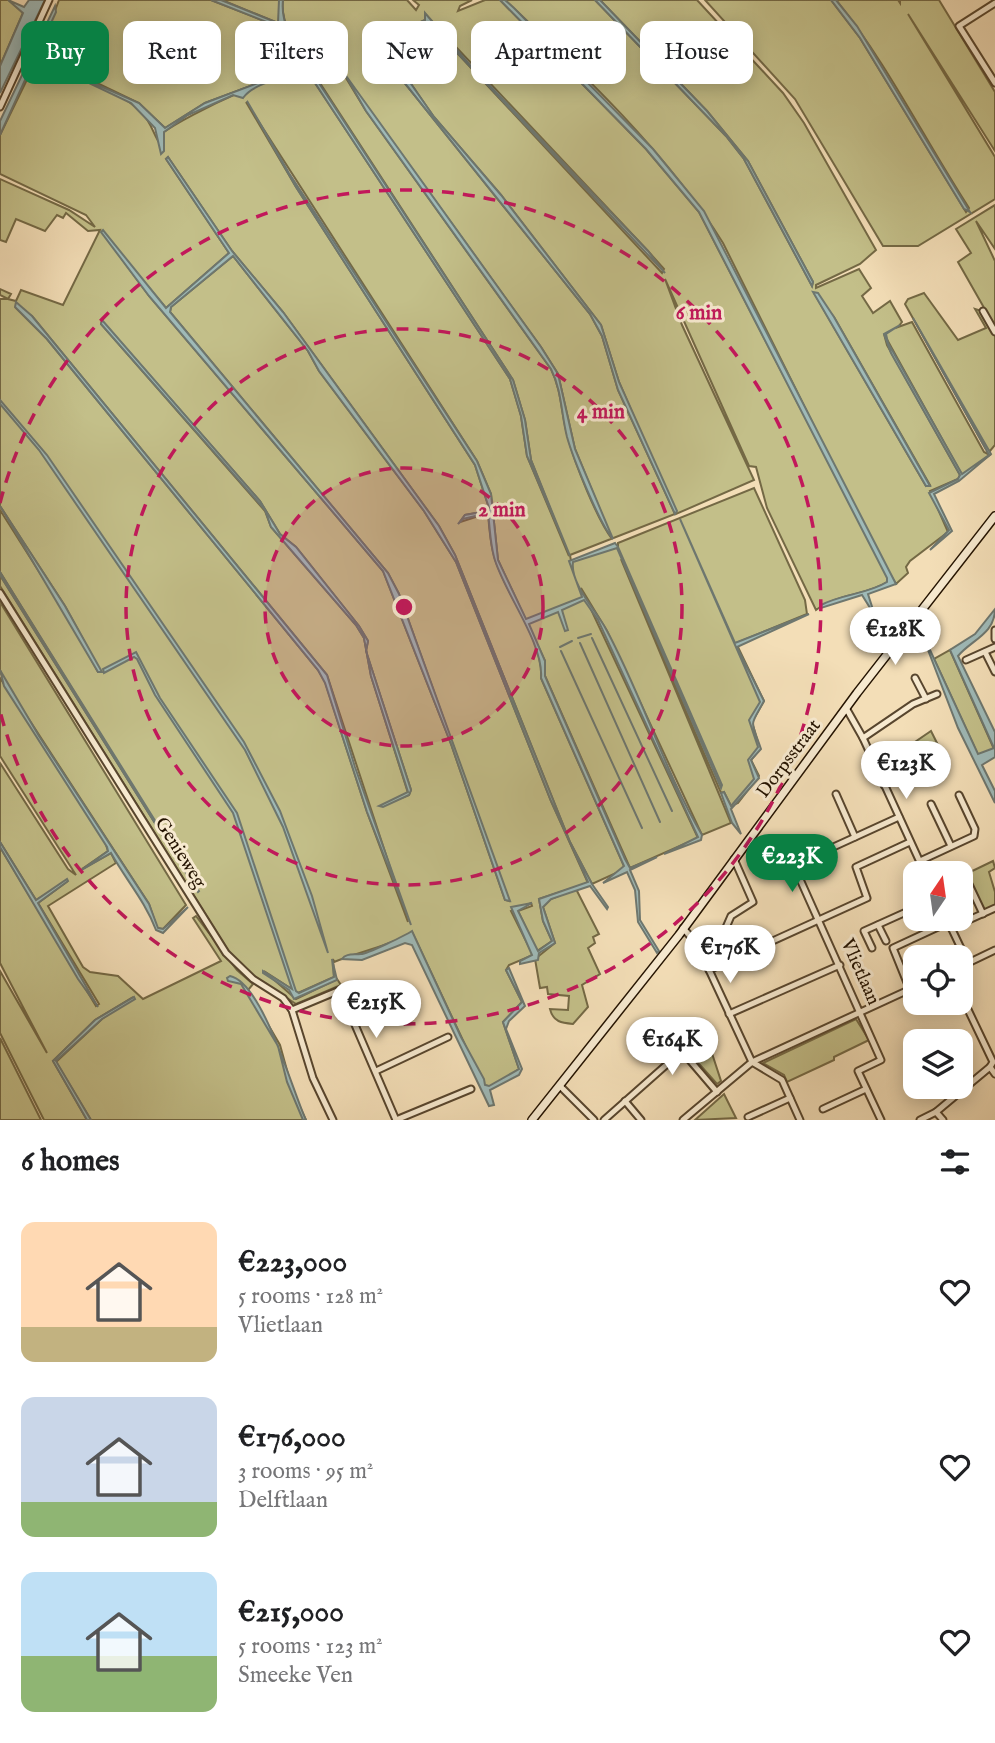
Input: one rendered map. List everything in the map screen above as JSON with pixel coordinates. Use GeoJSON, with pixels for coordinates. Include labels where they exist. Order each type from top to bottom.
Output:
{"type":"FeatureCollection","features":[{"type":"Feature","properties":{"kind":"street"},"geometry":{"type":"LineString","coordinates":[[0,107],[49,0]]}},
{"type":"Feature","properties":{"kind":"street"},"geometry":{"type":"LineString","coordinates":[[995,3],[959,26],[995,83]]}},
{"type":"Feature","properties":{"kind":"street"},"geometry":{"type":"LineString","coordinates":[[983,311],[995,332]]}},
{"type":"Feature","properties":{"kind":"street","name":"Dorpsstraat"},"geometry":{"type":"LineString","coordinates":[[532,1120],[683,928],[846,708],[994,520]]}},
{"type":"Feature","properties":{"kind":"street","name":"Genieweg"},"geometry":{"type":"LineString","coordinates":[[0,593],[226,953],[253,979],[283,998],[292,1010]]}},
{"type":"Feature","properties":{"kind":"street"},"geometry":{"type":"LineString","coordinates":[[966,660],[995,647]]}},
{"type":"Feature","properties":{"kind":"street"},"geometry":{"type":"LineString","coordinates":[[985,652],[995,672]]}},
{"type":"Feature","properties":{"kind":"street"},"geometry":{"type":"LineString","coordinates":[[915,678],[926,699]]}},
{"type":"Feature","properties":{"kind":"street"},"geometry":{"type":"LineString","coordinates":[[863,738],[937,694]]}},
{"type":"Feature","properties":{"kind":"street"},"geometry":{"type":"LineString","coordinates":[[846,708],[863,738],[920,861],[976,833],[959,795]]}},
{"type":"Feature","properties":{"kind":"street"},"geometry":{"type":"LineString","coordinates":[[908,750],[917,770]]}},
{"type":"Feature","properties":{"kind":"street"},"geometry":{"type":"LineString","coordinates":[[884,785],[945,757]]}},
{"type":"Feature","properties":{"kind":"street"},"geometry":{"type":"LineString","coordinates":[[836,794],[855,837]]}},
{"type":"Feature","properties":{"kind":"street"},"geometry":{"type":"LineString","coordinates":[[931,804],[951,846]]}},
{"type":"Feature","properties":{"kind":"street"},"geometry":{"type":"LineString","coordinates":[[794,865],[899,817]]}},
{"type":"Feature","properties":{"kind":"street"},"geometry":{"type":"LineString","coordinates":[[709,970],[867,898],[856,867],[910,842]]}},
{"type":"Feature","properties":{"kind":"street","name":"Vlietlaan"},"geometry":{"type":"LineString","coordinates":[[790,857],[881,1060],[858,1071],[866,1089]]}},
{"type":"Feature","properties":{"kind":"street"},"geometry":{"type":"LineString","coordinates":[[697,944],[724,932],[730,916],[753,902],[734,859]]}},
{"type":"Feature","properties":{"kind":"street"},"geometry":{"type":"LineString","coordinates":[[973,893],[983,914]]}},
{"type":"Feature","properties":{"kind":"street"},"geometry":{"type":"LineString","coordinates":[[973,917],[995,908]]}},
{"type":"Feature","properties":{"kind":"street"},"geometry":{"type":"LineString","coordinates":[[872,948],[864,931],[903,914]]}},
{"type":"Feature","properties":{"kind":"street"},"geometry":{"type":"LineString","coordinates":[[878,925],[886,941]]}},
{"type":"Feature","properties":{"kind":"street"},"geometry":{"type":"LineString","coordinates":[[683,928],[697,944],[752,1062],[782,1080],[800,1120]]}},
{"type":"Feature","properties":{"kind":"street"},"geometry":{"type":"LineString","coordinates":[[903,968],[893,948],[931,931]]}},
{"type":"Feature","properties":{"kind":"street"},"geometry":{"type":"LineString","coordinates":[[973,961],[995,950]]}},
{"type":"Feature","properties":{"kind":"street"},"geometry":{"type":"LineString","coordinates":[[729,1014],[840,965]]}},
{"type":"Feature","properties":{"kind":"street"},"geometry":{"type":"LineString","coordinates":[[333,1120],[313,1078],[292,1010],[340,990],[396,1120],[471,1089]]}},
{"type":"Feature","properties":{"kind":"street"},"geometry":{"type":"LineString","coordinates":[[353,1020],[411,992]]}},
{"type":"Feature","properties":{"kind":"street"},"geometry":{"type":"LineString","coordinates":[[683,1120],[752,1062],[903,994]]}},
{"type":"Feature","properties":{"kind":"street"},"geometry":{"type":"LineString","coordinates":[[920,1120],[936,1112],[993,1062],[971,1015]]}},
{"type":"Feature","properties":{"kind":"street"},"geometry":{"type":"LineString","coordinates":[[376,1071],[448,1037]]}},
{"type":"Feature","properties":{"kind":"street"},"geometry":{"type":"LineString","coordinates":[[604,1120],[682,1051],[716,1092]]}},
{"type":"Feature","properties":{"kind":"street"},"geometry":{"type":"LineString","coordinates":[[989,1068],[995,1074]]}},
{"type":"Feature","properties":{"kind":"street"},"geometry":{"type":"LineString","coordinates":[[560,1086],[594,1120]]}},
{"type":"Feature","properties":{"kind":"street"},"geometry":{"type":"LineString","coordinates":[[823,1109],[866,1089],[881,1120]]}},
{"type":"Feature","properties":{"kind":"street"},"geometry":{"type":"LineString","coordinates":[[748,1117],[790,1098]]}},
{"type":"Feature","properties":{"kind":"street"},"geometry":{"type":"LineString","coordinates":[[625,1101],[641,1120]]}},
{"type":"Feature","properties":{"kind":"street"},"geometry":{"type":"LineString","coordinates":[[936,1112],[943,1120]]}},
{"type":"Feature","properties":{"kind":"shaded area"},"geometry":{"type":"Polygon","coordinates":[[[0,0],[9,0],[23,13],[0,66],[0,0]]]}},
{"type":"Feature","properties":{"kind":"shaded area"},"geometry":{"type":"Polygon","coordinates":[[[59,0],[211,0],[264,21],[235,21],[235,84],[255,84],[205,103],[165,128],[139,103],[99,84],[109,84],[109,21],[51,21],[59,0]]]}},
{"type":"Feature","properties":{"kind":"shaded area"},"geometry":{"type":"Polygon","coordinates":[[[222,0],[279,0],[280,21],[273,21],[222,0]]]}},
{"type":"Feature","properties":{"kind":"shaded area"},"geometry":{"type":"Polygon","coordinates":[[[283,0],[407,0],[416,10],[419,5],[413,0],[472,0],[460,6],[458,11],[485,0],[500,0],[521,21],[471,21],[471,63],[457,48],[457,21],[432,21],[425,14],[423,21],[362,21],[362,84],[405,84],[590,314],[602,336],[618,390],[675,514],[612,539],[575,449],[558,374],[348,80],[348,21],[285,21],[283,0]]]}},
{"type":"Feature","properties":{"kind":"shaded area"},"geometry":{"type":"Polygon","coordinates":[[[505,0],[595,0],[615,21],[527,21],[505,0]]]}},
{"type":"Feature","properties":{"kind":"shaded area"},"geometry":{"type":"Polygon","coordinates":[[[600,0],[697,0],[716,21],[640,21],[640,41],[626,27],[626,21],[620,21],[600,0]]]}},
{"type":"Feature","properties":{"kind":"shaded area"},"geometry":{"type":"Polygon","coordinates":[[[705,0],[831,0],[860,38],[966,212],[969,208],[889,76],[836,0],[898,0],[900,3],[900,0],[939,0],[995,92],[995,151],[908,14],[995,157],[995,199],[918,246],[883,246],[795,99],[753,53],[753,21],[724,21],[705,0]]]}},
{"type":"Feature","properties":{"kind":"shaded area"},"geometry":{"type":"Polygon","coordinates":[[[626,32],[640,47],[640,84],[676,84],[726,136],[744,159],[812,286],[813,282],[748,161],[681,84],[753,84],[753,61],[783,93],[804,123],[876,250],[860,264],[816,285],[816,288],[859,269],[871,288],[862,296],[873,313],[890,301],[902,322],[898,327],[912,322],[984,452],[990,455],[962,475],[884,334],[887,345],[960,475],[958,479],[930,491],[948,532],[910,561],[906,567],[908,573],[896,584],[876,550],[723,243],[677,178],[593,85],[626,84],[626,32]],[[814,293],[926,486],[930,485],[834,317],[814,293]]]}},
{"type":"Feature","properties":{"kind":"shaded area"},"geometry":{"type":"Polygon","coordinates":[[[457,53],[471,68],[471,84],[486,84],[662,273],[664,269],[648,251],[491,84],[582,84],[646,149],[699,212],[888,578],[887,582],[870,590],[833,600],[816,610],[767,508],[756,467],[749,466],[665,279],[682,325],[754,480],[676,514],[619,382],[601,325],[501,195],[434,117],[411,84],[457,84],[457,53]]]}},
{"type":"Feature","properties":{"kind":"shaded area"},"geometry":{"type":"Polygon","coordinates":[[[348,81],[366,111],[551,369],[576,462],[593,505],[612,539],[570,555],[571,561],[618,547],[618,543],[754,488],[805,600],[807,614],[736,643],[764,701],[752,722],[760,749],[751,760],[759,776],[738,803],[731,806],[724,792],[721,793],[621,559],[731,823],[702,835],[607,631],[581,588],[698,838],[630,868],[545,676],[545,661],[498,560],[491,494],[477,461],[246,102],[296,187],[475,465],[489,508],[487,511],[465,515],[460,522],[488,513],[494,556],[499,570],[530,632],[540,663],[541,678],[625,869],[592,884],[570,842],[455,555],[439,526],[283,312],[232,251],[168,157],[166,159],[229,253],[166,308],[102,232],[149,296],[383,571],[451,744],[505,900],[509,901],[399,594],[388,573],[170,312],[171,307],[233,256],[308,351],[319,371],[424,511],[456,562],[551,801],[588,883],[539,899],[543,921],[552,941],[537,951],[518,911],[532,906],[531,903],[511,911],[533,955],[509,965],[506,970],[522,1002],[503,1022],[519,1069],[492,1087],[484,1085],[412,932],[334,962],[333,959],[334,977],[298,993],[264,971],[296,999],[337,979],[341,985],[296,1004],[252,975],[229,952],[0,586],[0,575],[198,892],[0,572],[0,510],[69,619],[98,672],[101,672],[65,606],[0,506],[0,299],[16,301],[21,290],[63,305],[100,230],[88,231],[66,213],[63,218],[57,215],[45,231],[16,219],[6,242],[0,240],[0,179],[69,210],[95,227],[86,215],[0,174],[0,135],[25,84],[94,84],[101,87],[133,105],[151,125],[161,145],[164,132],[193,115],[260,84],[316,84],[510,379],[521,416],[527,456],[569,556],[531,460],[525,420],[513,380],[321,84],[348,84],[348,81]],[[15,307],[47,339],[318,670],[325,682],[367,812],[408,922],[327,675],[32,316],[15,307]],[[102,321],[101,324],[265,511],[271,527],[356,625],[364,638],[366,650],[368,641],[359,626],[296,547],[280,534],[260,501],[102,321]],[[367,654],[371,676],[408,793],[394,801],[409,795],[411,790],[367,654]]]}},
{"type":"Feature","properties":{"kind":"shaded area"},"geometry":{"type":"Polygon","coordinates":[[[995,205],[995,249],[976,221],[995,261],[995,327],[958,262],[971,253],[956,229],[995,205]]]}},
{"type":"Feature","properties":{"kind":"shaded area"},"geometry":{"type":"Polygon","coordinates":[[[0,289],[11,294],[8,299],[0,295],[0,289]]]}},
{"type":"Feature","properties":{"kind":"shaded area"},"geometry":{"type":"Polygon","coordinates":[[[924,293],[958,340],[986,328],[975,309],[982,311],[995,335],[995,445],[990,451],[986,449],[905,304],[908,299],[924,293]]]}},
{"type":"Feature","properties":{"kind":"shaded area"},"geometry":{"type":"Polygon","coordinates":[[[0,602],[186,905],[163,929],[157,928],[149,904],[4,681],[0,670],[0,602]]]}},
{"type":"Feature","properties":{"kind":"shaded area"},"geometry":{"type":"Polygon","coordinates":[[[950,650],[994,749],[978,755],[934,659],[950,650]]]}},
{"type":"Feature","properties":{"kind":"shaded area"},"geometry":{"type":"Polygon","coordinates":[[[0,678],[105,842],[108,851],[82,869],[111,853],[116,863],[48,906],[83,967],[90,972],[118,976],[143,999],[221,961],[193,918],[196,916],[237,970],[253,984],[248,990],[280,1045],[293,1092],[306,1120],[91,1120],[56,1062],[102,1019],[133,997],[95,1020],[53,1061],[87,1120],[44,1120],[0,1033],[0,971],[47,1053],[0,963],[0,847],[96,1006],[99,1004],[38,903],[68,881],[36,900],[0,842],[0,763],[68,869],[76,875],[0,756],[0,678]]]}},
{"type":"Feature","properties":{"kind":"shaded area"},"geometry":{"type":"Polygon","coordinates":[[[931,731],[941,751],[917,763],[909,746],[931,731]]]}},
{"type":"Feature","properties":{"kind":"shaded area"},"geometry":{"type":"Polygon","coordinates":[[[993,861],[995,868],[989,872],[995,892],[995,906],[984,910],[973,888],[973,871],[993,861]]]}},
{"type":"Feature","properties":{"kind":"shaded area"},"geometry":{"type":"Polygon","coordinates":[[[576,889],[599,934],[593,937],[595,943],[588,948],[600,974],[582,985],[588,1007],[573,1024],[553,1017],[550,1009],[568,1010],[569,996],[548,994],[547,987],[540,988],[535,959],[555,943],[543,907],[551,899],[576,889]]]}},
{"type":"Feature","properties":{"kind":"shaded area"},"geometry":{"type":"Polygon","coordinates":[[[856,1019],[869,1040],[834,1057],[834,1060],[787,1082],[784,1075],[763,1063],[856,1019]]]}},
{"type":"Feature","properties":{"kind":"shaded area"},"geometry":{"type":"Polygon","coordinates":[[[704,1029],[721,1081],[717,1084],[684,1047],[704,1029]]]}},
{"type":"Feature","properties":{"kind":"shaded area"},"geometry":{"type":"Polygon","coordinates":[[[0,1038],[41,1120],[0,1120],[0,1038]]]}},
{"type":"Feature","properties":{"kind":"shaded area"},"geometry":{"type":"Polygon","coordinates":[[[724,1094],[736,1118],[695,1120],[724,1094]]]}},
{"type":"Feature","properties":{"kind":"water"},"geometry":{"type":"Polygon","coordinates":[[[8,0],[24,7],[29,0],[45,0],[35,21],[21,21],[21,50],[0,93],[0,66],[23,13],[8,0]]]}},
{"type":"Feature","properties":{"kind":"water"},"geometry":{"type":"Polygon","coordinates":[[[211,0],[221,0],[273,21],[264,21],[211,0]]]}},
{"type":"Feature","properties":{"kind":"water"},"geometry":{"type":"Polygon","coordinates":[[[279,0],[283,0],[285,21],[278,21],[279,0]]]}},
{"type":"Feature","properties":{"kind":"water"},"geometry":{"type":"Polygon","coordinates":[[[500,0],[505,0],[527,21],[521,21],[500,0]]]}},
{"type":"Feature","properties":{"kind":"water"},"geometry":{"type":"Polygon","coordinates":[[[595,0],[600,0],[620,21],[615,21],[595,0]]]}},
{"type":"Feature","properties":{"kind":"water"},"geometry":{"type":"Polygon","coordinates":[[[831,0],[836,0],[857,26],[970,212],[964,209],[860,38],[831,0]]]}},
{"type":"Feature","properties":{"kind":"water"},"geometry":{"type":"Polygon","coordinates":[[[55,6],[56,12],[52,21],[48,21],[55,6]]]}},
{"type":"Feature","properties":{"kind":"water"},"geometry":{"type":"Polygon","coordinates":[[[626,27],[640,41],[640,47],[626,32],[626,27]]]}},
{"type":"Feature","properties":{"kind":"water"},"geometry":{"type":"Polygon","coordinates":[[[21,77],[21,84],[23,84],[0,135],[0,121],[21,77]]]}},
{"type":"Feature","properties":{"kind":"water"},"geometry":{"type":"Polygon","coordinates":[[[348,79],[558,374],[575,449],[613,539],[594,506],[575,460],[551,369],[366,111],[348,79]]]}},
{"type":"Feature","properties":{"kind":"water"},"geometry":{"type":"Polygon","coordinates":[[[91,84],[139,103],[165,128],[205,103],[255,84],[265,84],[248,92],[243,98],[233,95],[188,115],[164,132],[164,151],[161,154],[155,128],[131,103],[91,84]]]}},
{"type":"Feature","properties":{"kind":"water"},"geometry":{"type":"Polygon","coordinates":[[[316,84],[320,84],[513,380],[525,420],[531,460],[570,556],[527,456],[521,416],[510,379],[316,84]]]}},
{"type":"Feature","properties":{"kind":"water"},"geometry":{"type":"Polygon","coordinates":[[[405,84],[411,84],[434,117],[501,195],[601,325],[619,382],[677,511],[675,514],[618,390],[602,336],[590,314],[405,84]]]}},
{"type":"Feature","properties":{"kind":"water"},"geometry":{"type":"Polygon","coordinates":[[[487,84],[648,251],[665,273],[487,84]]]}},
{"type":"Feature","properties":{"kind":"water"},"geometry":{"type":"Polygon","coordinates":[[[582,84],[589,84],[653,149],[704,211],[896,584],[868,594],[875,616],[862,595],[821,608],[821,605],[829,601],[880,586],[887,582],[887,578],[699,212],[646,149],[582,84]]]}},
{"type":"Feature","properties":{"kind":"water"},"geometry":{"type":"Polygon","coordinates":[[[676,84],[681,84],[707,111],[748,161],[813,282],[812,286],[744,159],[726,136],[676,84]]]}},
{"type":"Feature","properties":{"kind":"water"},"geometry":{"type":"Polygon","coordinates":[[[247,101],[289,173],[477,461],[491,494],[498,560],[526,619],[582,597],[576,580],[619,654],[676,785],[702,835],[701,840],[664,854],[698,837],[598,620],[584,600],[562,610],[568,630],[565,631],[558,612],[529,624],[545,661],[545,676],[625,859],[630,868],[657,857],[630,870],[639,891],[640,920],[659,951],[657,953],[638,922],[635,890],[627,872],[603,883],[624,866],[541,678],[540,664],[530,633],[499,571],[493,551],[488,513],[463,519],[458,524],[465,515],[487,511],[489,508],[475,465],[296,187],[247,101]]]}},
{"type":"Feature","properties":{"kind":"water"},"geometry":{"type":"Polygon","coordinates":[[[168,157],[232,251],[283,312],[439,526],[455,555],[570,842],[592,884],[608,907],[607,909],[590,886],[551,899],[543,907],[555,943],[539,953],[538,960],[520,964],[520,961],[532,955],[511,907],[532,903],[518,911],[538,951],[552,941],[543,921],[539,899],[588,882],[551,801],[456,562],[424,511],[319,371],[308,351],[233,256],[171,307],[170,312],[388,573],[399,594],[510,901],[505,900],[451,744],[383,571],[149,296],[101,232],[103,230],[166,308],[229,253],[166,159],[168,157]]]}},
{"type":"Feature","properties":{"kind":"water"},"geometry":{"type":"Polygon","coordinates":[[[813,292],[818,293],[834,317],[930,486],[926,486],[813,292]]]}},
{"type":"Feature","properties":{"kind":"water"},"geometry":{"type":"Polygon","coordinates":[[[16,302],[32,316],[327,675],[355,767],[411,925],[367,812],[325,683],[318,670],[47,339],[15,307],[16,302]]]}},
{"type":"Feature","properties":{"kind":"water"},"geometry":{"type":"Polygon","coordinates":[[[913,318],[991,454],[959,481],[934,494],[952,531],[930,550],[949,530],[929,493],[958,479],[960,475],[891,353],[884,334],[900,325],[886,334],[888,343],[962,474],[989,455],[913,318]]]}},
{"type":"Feature","properties":{"kind":"water"},"geometry":{"type":"Polygon","coordinates":[[[102,320],[260,501],[280,534],[296,547],[359,626],[368,641],[366,650],[364,638],[356,625],[271,527],[265,510],[101,324],[102,320]]]}},
{"type":"Feature","properties":{"kind":"water"},"geometry":{"type":"Polygon","coordinates":[[[0,400],[47,455],[244,742],[280,811],[312,896],[328,953],[283,827],[245,750],[39,450],[0,404],[0,400]]]}},
{"type":"Feature","properties":{"kind":"water"},"geometry":{"type":"Polygon","coordinates":[[[0,506],[65,606],[102,672],[98,672],[0,506]]]}},
{"type":"Feature","properties":{"kind":"water"},"geometry":{"type":"Polygon","coordinates":[[[680,519],[735,643],[809,614],[737,647],[764,701],[753,723],[761,749],[751,760],[759,778],[731,809],[741,834],[732,823],[721,793],[724,792],[731,806],[754,779],[748,760],[758,747],[749,720],[760,702],[680,519]]]}},
{"type":"Feature","properties":{"kind":"water"},"geometry":{"type":"Polygon","coordinates":[[[615,543],[722,785],[721,788],[617,548],[573,562],[575,579],[569,561],[615,543]]]}},
{"type":"Feature","properties":{"kind":"water"},"geometry":{"type":"Polygon","coordinates":[[[0,572],[199,891],[198,892],[0,575],[0,572]]]}},
{"type":"Feature","properties":{"kind":"water"},"geometry":{"type":"Polygon","coordinates":[[[995,609],[994,618],[987,631],[958,656],[995,732],[995,757],[982,765],[995,791],[995,803],[958,728],[918,624],[978,754],[994,748],[950,650],[975,634],[995,609]]]}},
{"type":"Feature","properties":{"kind":"water"},"geometry":{"type":"Polygon","coordinates":[[[136,652],[160,698],[237,813],[296,991],[299,993],[334,977],[332,959],[337,980],[294,999],[289,990],[263,973],[292,989],[233,813],[155,695],[137,659],[134,657],[104,673],[103,669],[136,652]]]}},
{"type":"Feature","properties":{"kind":"water"},"geometry":{"type":"Polygon","coordinates":[[[367,654],[411,790],[409,795],[383,807],[379,806],[408,792],[371,676],[367,654]]]}},
{"type":"Feature","properties":{"kind":"water"},"geometry":{"type":"Polygon","coordinates":[[[0,670],[39,736],[149,904],[158,928],[163,929],[188,907],[163,933],[156,930],[141,900],[111,853],[80,871],[108,851],[107,847],[4,686],[0,670]]]}},
{"type":"Feature","properties":{"kind":"water"},"geometry":{"type":"Polygon","coordinates":[[[0,842],[36,900],[67,879],[68,881],[38,903],[98,1007],[78,979],[0,847],[0,842]]]}},
{"type":"Feature","properties":{"kind":"water"},"geometry":{"type":"Polygon","coordinates":[[[412,931],[461,1037],[485,1085],[489,1086],[519,1069],[503,1022],[522,1002],[506,970],[509,968],[525,1006],[509,1021],[506,1029],[522,1069],[519,1075],[490,1090],[494,1105],[489,1106],[412,945],[405,943],[362,960],[342,959],[348,955],[371,951],[412,931]]]}},
{"type":"Feature","properties":{"kind":"water"},"geometry":{"type":"Polygon","coordinates":[[[230,976],[242,983],[254,997],[277,1045],[241,984],[228,981],[230,976]]]}},
{"type":"Feature","properties":{"kind":"water"},"geometry":{"type":"Polygon","coordinates":[[[134,997],[135,999],[102,1019],[56,1061],[91,1120],[87,1120],[53,1061],[95,1020],[134,997]]]}},
{"type":"Feature","properties":{"kind":"water"},"geometry":{"type":"Polygon","coordinates":[[[278,1048],[306,1120],[303,1120],[287,1082],[278,1048]]]}},
{"type":"Feature","properties":{"kind":"waterway"},"geometry":{"type":"LineString","coordinates":[[578,638],[591,634]]}},
{"type":"Feature","properties":{"kind":"waterway"},"geometry":{"type":"LineString","coordinates":[[592,638],[672,811]]}},
{"type":"Feature","properties":{"kind":"waterway"},"geometry":{"type":"LineString","coordinates":[[560,647],[572,641]]}},
{"type":"Feature","properties":{"kind":"waterway"},"geometry":{"type":"LineString","coordinates":[[580,643],[660,822]]}},
{"type":"Feature","properties":{"kind":"waterway"},"geometry":{"type":"LineString","coordinates":[[561,651],[642,828]]}}]}
